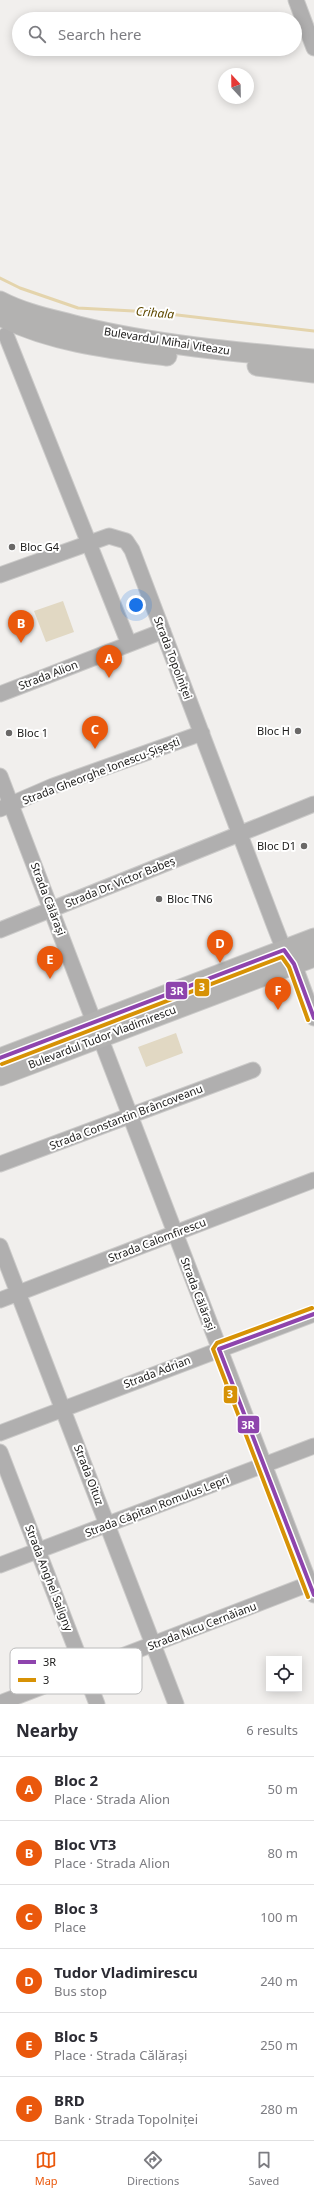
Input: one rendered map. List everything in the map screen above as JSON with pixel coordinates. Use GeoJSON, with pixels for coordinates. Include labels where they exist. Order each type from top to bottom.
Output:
{"type":"FeatureCollection","features":[{"type":"Feature","properties":{"kind":"main road","name":"Bulevardul Mihai Viteazu"},"geometry":{"type":"LineString","coordinates":[[0,301],[7,325],[116,349],[257,360],[314,359]]}},
{"type":"Feature","properties":{"kind":"main road","name":"Bulevardul Mihai Viteazu"},"geometry":{"type":"LineString","coordinates":[[257,360],[314,373]]}},
{"type":"Feature","properties":{"kind":"main road"},"geometry":{"type":"LineString","coordinates":[[289,957],[314,938]]}},
{"type":"Feature","properties":{"kind":"main road"},"geometry":{"type":"LineString","coordinates":[[289,957],[314,956]]}},
{"type":"Feature","properties":{"kind":"main road","name":"Bulevardul Tudor Vladimirescu"},"geometry":{"type":"LineString","coordinates":[[0,1076],[97,1030],[289,957]]}},
{"type":"Feature","properties":{"kind":"main road","name":"Bulevardul Tudor Vladimirescu"},"geometry":{"type":"LineString","coordinates":[[0,1058],[97,1030]]}},
{"type":"Feature","properties":{"kind":"street"},"geometry":{"type":"LineString","coordinates":[[296,0],[300,12]]}},
{"type":"Feature","properties":{"kind":"street"},"geometry":{"type":"LineString","coordinates":[[302,16],[314,48]]}},
{"type":"Feature","properties":{"kind":"street"},"geometry":{"type":"LineString","coordinates":[[7,325],[129,644]]}},
{"type":"Feature","properties":{"kind":"street","name":"Strada Topolniței"},"geometry":{"type":"LineString","coordinates":[[90,542],[109,536],[126,541],[132,550],[314,1018]]}},
{"type":"Feature","properties":{"kind":"street"},"geometry":{"type":"LineString","coordinates":[[0,575],[90,542]]}},
{"type":"Feature","properties":{"kind":"street","name":"Strada Alion"},"geometry":{"type":"LineString","coordinates":[[0,694],[163,631]]}},
{"type":"Feature","properties":{"kind":"street","name":"Strada Gheorghe Ionescu-Șișești"},"geometry":{"type":"LineString","coordinates":[[5,807],[53,786],[202,733]]}},
{"type":"Feature","properties":{"kind":"street","name":"Strada Călărași"},"geometry":{"type":"LineString","coordinates":[[0,776],[5,807],[52,910],[174,1233],[313,1587]]}},
{"type":"Feature","properties":{"kind":"street","name":"Strada Dr. Victor Babeș"},"geometry":{"type":"LineString","coordinates":[[0,930],[314,804]]}},
{"type":"Feature","properties":{"kind":"street","name":"Strada Constantin Brâncoveanu"},"geometry":{"type":"LineString","coordinates":[[0,1164],[253,1070]]}},
{"type":"Feature","properties":{"kind":"street","name":"Strada Calomfirescu"},"geometry":{"type":"LineString","coordinates":[[0,1300],[314,1180]]}},
{"type":"Feature","properties":{"kind":"street","name":"Strada Oituz"},"geometry":{"type":"LineString","coordinates":[[0,1246],[176,1704]]}},
{"type":"Feature","properties":{"kind":"street","name":"Strada Adrian"},"geometry":{"type":"LineString","coordinates":[[0,1433],[314,1314]]}},
{"type":"Feature","properties":{"kind":"street","name":"Strada Căpitan Romulus Lepri"},"geometry":{"type":"LineString","coordinates":[[0,1565],[314,1446]]}},
{"type":"Feature","properties":{"kind":"street","name":"Strada Anghel Saligny"},"geometry":{"type":"LineString","coordinates":[[0,1452],[76,1648]]}},
{"type":"Feature","properties":{"kind":"street","name":"Strada Nicu Cernăianu"},"geometry":{"type":"LineString","coordinates":[[142,1650],[313,1587]]}},
{"type":"Feature","properties":{"kind":"street","name":"Strada Nicu Cernăianu"},"geometry":{"type":"LineString","coordinates":[[0,1703],[25,1694]]}},
{"type":"Feature","properties":{"kind":"street","name":"Strada Anghel Saligny"},"geometry":{"type":"LineString","coordinates":[[93,1694],[97,1704]]}},
{"type":"Feature","properties":{"kind":"shaded area"},"geometry":{"type":"Polygon","coordinates":[[[63,601],[74,632],[46,642],[34,611],[63,601]]]}},
{"type":"Feature","properties":{"kind":"shaded area"},"geometry":{"type":"Polygon","coordinates":[[[176,1033],[183,1053],[146,1067],[138,1047],[176,1033]]]}},
{"type":"Feature","properties":{"kind":"waterway","name":"Crihala"},"geometry":{"type":"LineString","coordinates":[[0,278],[20,288],[78,308],[152,312],[314,331]]}},
{"type":"Feature","properties":{"kind":"transit line","name":"3R"},"geometry":{"type":"LineString","coordinates":[[0,1058],[284,950],[294,964],[314,1018]]}},
{"type":"Feature","properties":{"kind":"transit line","name":"3"},"geometry":{"type":"LineString","coordinates":[[2,1064],[282,957],[289,967],[308,1020]]}},
{"type":"Feature","properties":{"kind":"transit line","name":"3"},"geometry":{"type":"LineString","coordinates":[[308,1597],[213,1349],[217,1343],[312,1308]]}},
{"type":"Feature","properties":{"kind":"transit line","name":"3R"},"geometry":{"type":"LineString","coordinates":[[314,1314],[219,1349],[314,1595]]}},
{"type":"Feature","properties":{"kind":"place","name":"Bloc G4"},"geometry":{"type":"Point","coordinates":[12,547]}},
{"type":"Feature","properties":{"kind":"place","name":"Bloc VT3"},"geometry":{"type":"Point","coordinates":[21,643]}},
{"type":"Feature","properties":{"kind":"place","name":"Bloc 2"},"geometry":{"type":"Point","coordinates":[109,678]}},
{"type":"Feature","properties":{"kind":"place","name":"Bloc H"},"geometry":{"type":"Point","coordinates":[298,731]}},
{"type":"Feature","properties":{"kind":"place","name":"Bloc 1"},"geometry":{"type":"Point","coordinates":[9,733]}},
{"type":"Feature","properties":{"kind":"place","name":"Bloc 3"},"geometry":{"type":"Point","coordinates":[95,749]}},
{"type":"Feature","properties":{"kind":"place","name":"Bloc D1"},"geometry":{"type":"Point","coordinates":[304,846]}},
{"type":"Feature","properties":{"kind":"place","name":"Bloc TN6"},"geometry":{"type":"Point","coordinates":[159,899]}},
{"type":"Feature","properties":{"kind":"place","name":"Tudor Vladimirescu"},"geometry":{"type":"Point","coordinates":[220,963]}},
{"type":"Feature","properties":{"kind":"place","name":"Bloc 5"},"geometry":{"type":"Point","coordinates":[50,979]}},
{"type":"Feature","properties":{"kind":"place","name":"BRD"},"geometry":{"type":"Point","coordinates":[278,1010]}}]}
